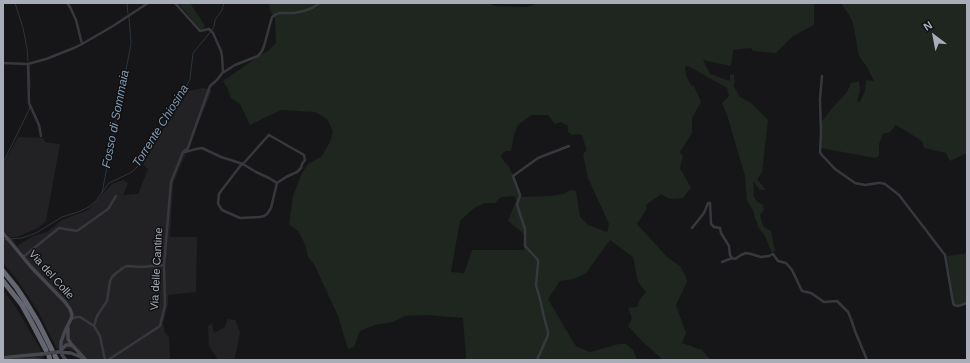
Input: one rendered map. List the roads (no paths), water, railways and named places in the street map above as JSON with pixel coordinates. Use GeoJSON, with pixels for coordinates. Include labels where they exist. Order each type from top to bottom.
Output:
{"type":"FeatureCollection","features":[{"type":"Feature","properties":{"kind":"highway"},"geometry":{"type":"LineString","coordinates":[[3,272],[26,302],[52,350]]}},
{"type":"Feature","properties":{"kind":"highway"},"geometry":{"type":"LineString","coordinates":[[3,281],[22,305],[33,324],[44,352]]}},
{"type":"Feature","properties":{"kind":"main road","name":"Via del Colle"},"geometry":{"type":"LineString","coordinates":[[4,234],[38,275],[65,302],[71,312],[71,319]]}},
{"type":"Feature","properties":{"kind":"main road"},"geometry":{"type":"LineString","coordinates":[[58,355],[61,342],[71,319]]}},
{"type":"Feature","properties":{"kind":"main road"},"geometry":{"type":"LineString","coordinates":[[68,327],[68,339],[73,347],[86,360]]}},
{"type":"Feature","properties":{"kind":"main road"},"geometry":{"type":"LineString","coordinates":[[58,355],[66,345],[73,347]]}},
{"type":"Feature","properties":{"kind":"main road"},"geometry":{"type":"LineString","coordinates":[[4,358],[44,352],[58,355],[71,353],[86,360]]}},
{"type":"Feature","properties":{"kind":"main road"},"geometry":{"type":"LineString","coordinates":[[62,355],[66,360]]}},
{"type":"Feature","properties":{"kind":"street"},"geometry":{"type":"LineString","coordinates":[[67,3],[76,20],[82,44]]}},
{"type":"Feature","properties":{"kind":"street"},"geometry":{"type":"LineString","coordinates":[[3,63],[28,64],[46,59],[82,44],[148,3]]}},
{"type":"Feature","properties":{"kind":"street"},"geometry":{"type":"LineString","coordinates":[[175,3],[200,31],[211,31],[221,51],[223,72],[235,65],[258,56],[264,46],[272,17],[279,13],[304,11],[320,3]]}},
{"type":"Feature","properties":{"kind":"street"},"geometry":{"type":"LineString","coordinates":[[28,64],[29,103],[39,125],[41,136]]}},
{"type":"Feature","properties":{"kind":"street","name":"Via delle Cantine"},"geometry":{"type":"LineString","coordinates":[[107,360],[125,350],[160,326],[166,294],[164,265],[171,182],[183,152],[188,148],[210,86],[223,72]]}},
{"type":"Feature","properties":{"kind":"street"},"geometry":{"type":"LineString","coordinates":[[822,76],[820,99],[821,154],[835,169],[855,183],[865,185],[878,183],[885,184],[899,195],[945,255],[954,305],[958,306],[967,303]]}},
{"type":"Feature","properties":{"kind":"street"},"geometry":{"type":"LineString","coordinates":[[269,135],[304,155],[305,160],[297,172],[277,183],[271,208],[264,216],[240,218],[222,210],[218,203],[219,194],[224,186],[269,135]]}},
{"type":"Feature","properties":{"kind":"street"},"geometry":{"type":"LineString","coordinates":[[537,360],[548,332],[536,285],[538,260],[525,246],[525,229],[517,205],[520,194],[514,176],[538,158],[569,146]]}},
{"type":"Feature","properties":{"kind":"street"},"geometry":{"type":"LineString","coordinates":[[183,152],[202,148],[221,157],[243,164],[277,183]]}},
{"type":"Feature","properties":{"kind":"street"},"geometry":{"type":"LineString","coordinates":[[23,257],[59,228],[76,231],[108,209],[116,196]]}},
{"type":"Feature","properties":{"kind":"street"},"geometry":{"type":"LineString","coordinates":[[692,228],[704,213],[707,204],[709,203],[711,224],[714,227],[720,228],[721,233],[729,246],[730,255],[732,258]]}},
{"type":"Feature","properties":{"kind":"street"},"geometry":{"type":"LineString","coordinates":[[722,262],[732,258],[735,259],[746,253],[761,257],[773,254],[778,261],[784,262],[789,266],[802,291],[812,294],[823,302],[837,301],[848,312],[867,360]]}},
{"type":"Feature","properties":{"kind":"street"},"geometry":{"type":"LineString","coordinates":[[94,326],[97,316],[106,301],[110,281],[115,274],[128,266],[141,267],[164,265]]}},
{"type":"Feature","properties":{"kind":"street"},"geometry":{"type":"LineString","coordinates":[[71,319],[80,317],[94,326],[100,336],[107,360]]}},
{"type":"Feature","properties":{"kind":"street"},"geometry":{"type":"LineString","coordinates":[[11,358],[41,360]]}},
{"type":"Feature","properties":{"kind":"waterway"},"geometry":{"type":"LineString","coordinates":[[15,3],[23,28],[28,61]]}},
{"type":"Feature","properties":{"kind":"waterway","name":"Fosso di Sommaia"},"geometry":{"type":"LineString","coordinates":[[127,3],[128,14]]}},
{"type":"Feature","properties":{"kind":"waterway","name":"Torrente Chiosina"},"geometry":{"type":"LineString","coordinates":[[10,239],[22,238],[36,233],[62,217],[89,207],[96,201],[109,183],[132,172],[140,164],[149,145],[173,111],[184,92],[190,79],[193,53],[214,27],[215,20],[222,10],[224,3]]}},
{"type":"Feature","properties":{"kind":"waterway","name":"Fosso di Sommaia"},"geometry":{"type":"LineString","coordinates":[[129,17],[131,43]]}},
{"type":"Feature","properties":{"kind":"waterway","name":"Fosso di Sommaia"},"geometry":{"type":"LineString","coordinates":[[102,193],[131,44]]}},
{"type":"Feature","properties":{"kind":"waterway"},"geometry":{"type":"LineString","coordinates":[[29,66],[30,87]]}},
{"type":"Feature","properties":{"kind":"waterway"},"geometry":{"type":"LineString","coordinates":[[3,163],[30,106]]}},
{"type":"Feature","properties":{"kind":"waterway"},"geometry":{"type":"LineString","coordinates":[[3,240],[7,239]]}}]}
